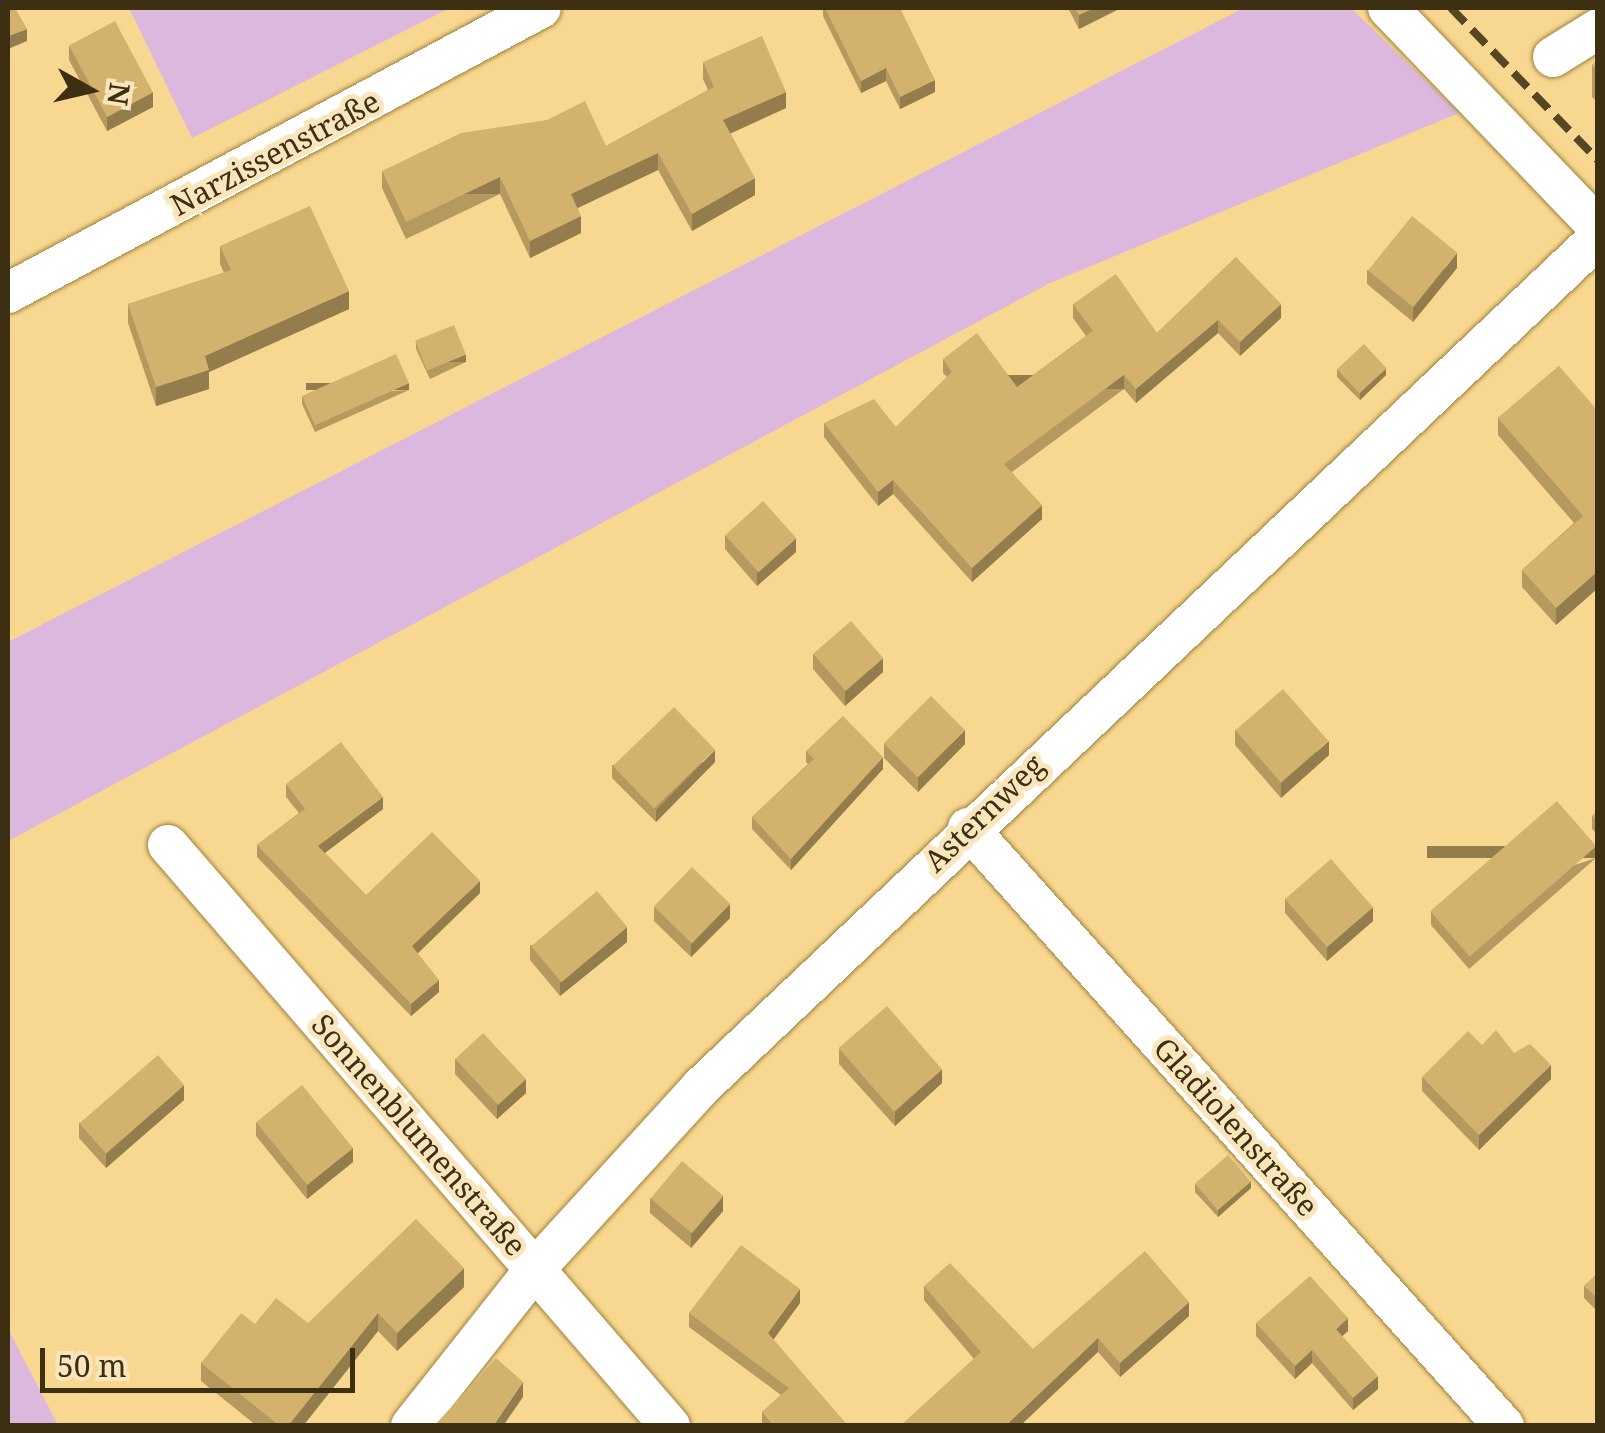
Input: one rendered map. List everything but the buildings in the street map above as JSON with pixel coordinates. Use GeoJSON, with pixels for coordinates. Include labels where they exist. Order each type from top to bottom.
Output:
{"type":"FeatureCollection","features":[{"type":"Feature","properties":{"kind":"street","name":"Narzissenstraße"},"geometry":{"type":"LineString","coordinates":[[8,293],[541,8]]}},
{"type":"Feature","properties":{"kind":"street"},"geometry":{"type":"LineString","coordinates":[[1388,8],[1598,227]]}},
{"type":"Feature","properties":{"kind":"street"},"geometry":{"type":"LineString","coordinates":[[1553,57],[1598,28]]}},
{"type":"Feature","properties":{"kind":"street","name":"Asternweg"},"geometry":{"type":"LineString","coordinates":[[411,1426],[535,1269],[700,1088],[968,828],[1598,238]]}},
{"type":"Feature","properties":{"kind":"street","name":"Gladiolenstraße"},"geometry":{"type":"LineString","coordinates":[[968,828],[1504,1426]]}},
{"type":"Feature","properties":{"kind":"street","name":"Sonnenblumenstraße"},"geometry":{"type":"LineString","coordinates":[[168,845],[670,1426]]}},
{"type":"Feature","properties":{"kind":"shaded area"},"geometry":{"type":"Polygon","coordinates":[[[129,8],[450,8],[192,138],[129,8]]]}},
{"type":"Feature","properties":{"kind":"shaded area"},"geometry":{"type":"Polygon","coordinates":[[[1244,8],[1351,8],[1459,113],[1050,283],[8,841],[8,642],[1244,8]]]}},
{"type":"Feature","properties":{"kind":"shaded area"},"geometry":{"type":"Polygon","coordinates":[[[8,1329],[58,1425],[8,1425],[8,1329]]]}},
{"type":"Feature","properties":{"kind":"railway"},"geometry":{"type":"LineString","coordinates":[[1451,8],[1598,160]]}}]}
